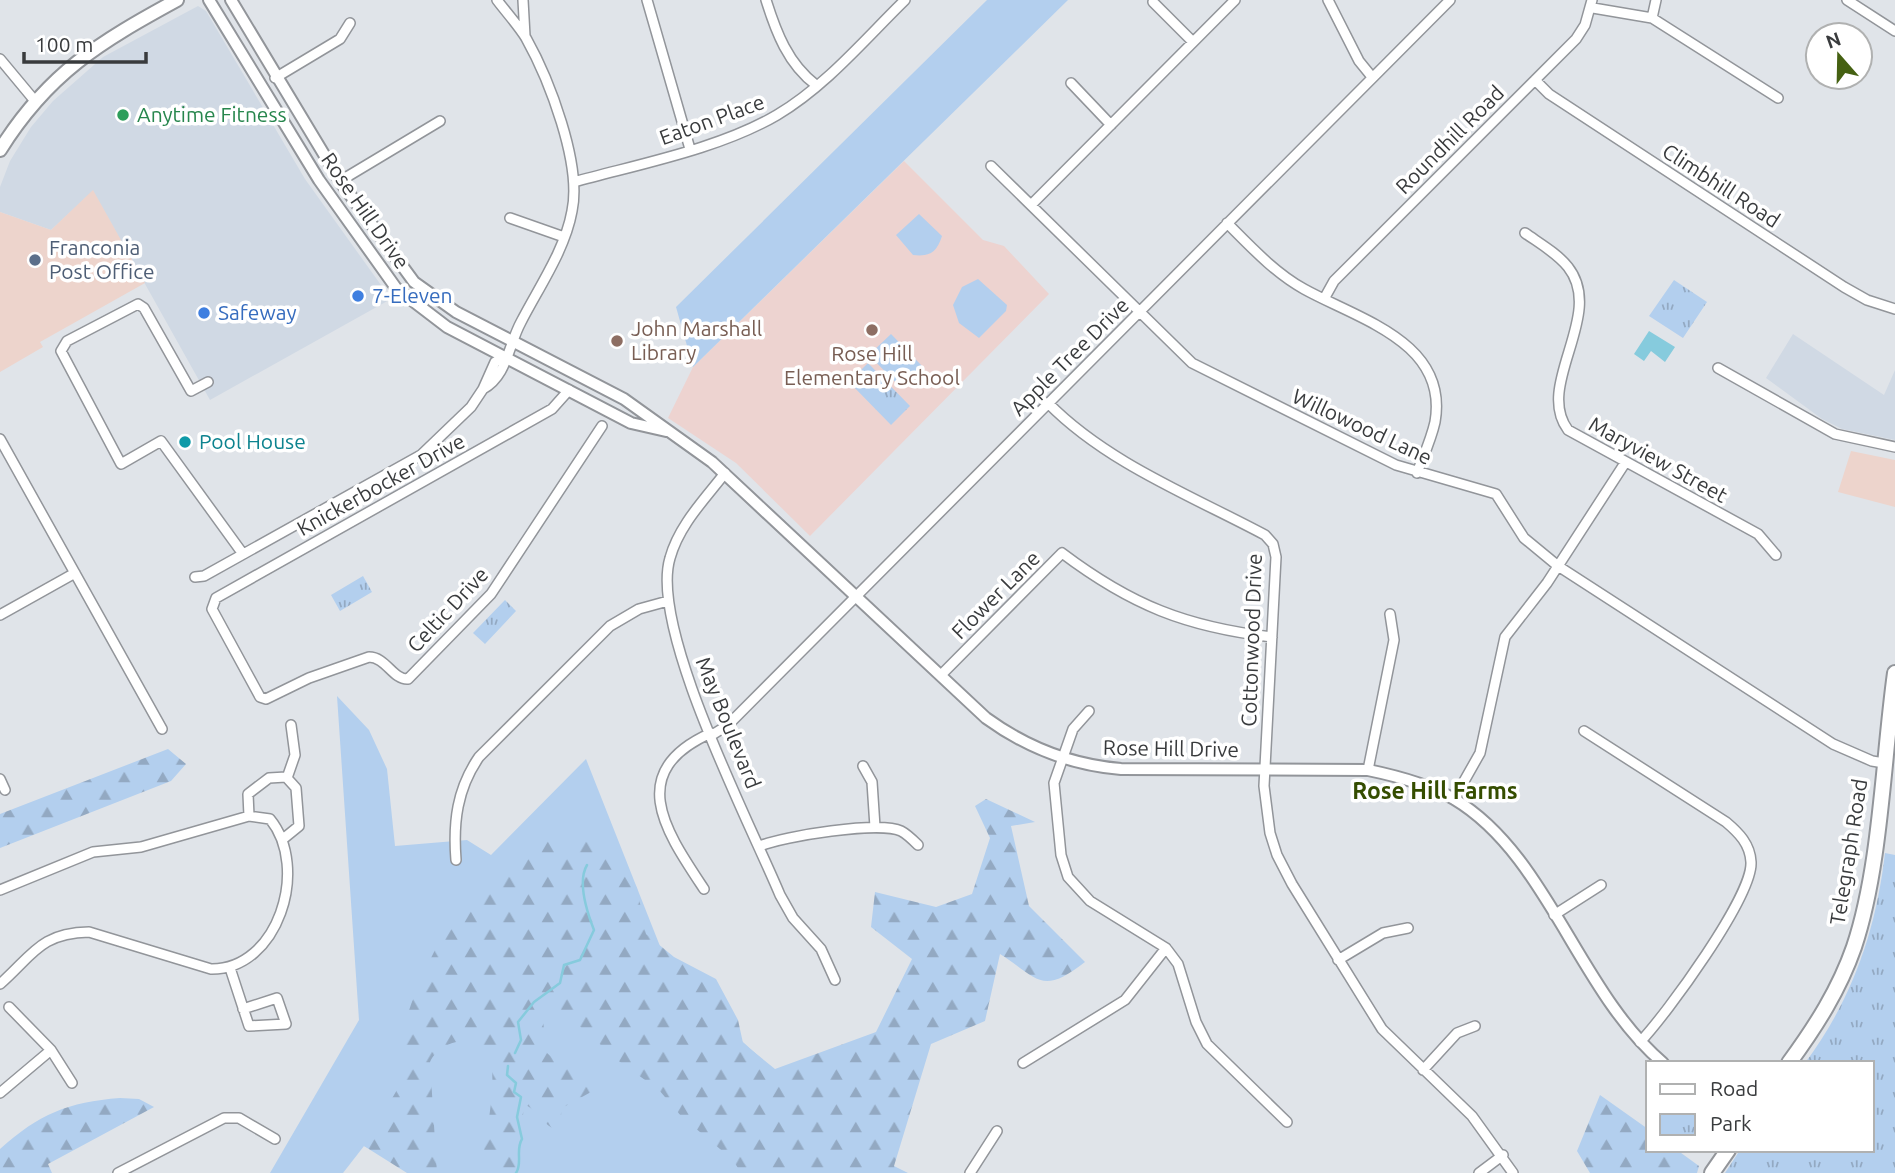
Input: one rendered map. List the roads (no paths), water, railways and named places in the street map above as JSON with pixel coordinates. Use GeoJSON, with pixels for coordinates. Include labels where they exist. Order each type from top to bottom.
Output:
{"type":"FeatureCollection","features":[{"type":"Feature","properties":{"kind":"main road"},"geometry":{"type":"LineString","coordinates":[[0,150],[35,101],[84,54],[159,4],[177,0]]}},
{"type":"Feature","properties":{"kind":"main road","name":"Telegraph Road"},"geometry":{"type":"LineString","coordinates":[[1790,1061],[1832,999],[1858,935],[1867,891],[1895,673]]}},
{"type":"Feature","properties":{"kind":"main road"},"geometry":{"type":"LineString","coordinates":[[1712,1173],[1727,1152]]}},
{"type":"Feature","properties":{"kind":"street","name":"Rose Hill Drive"},"geometry":{"type":"LineString","coordinates":[[209,0],[319,180],[389,280],[437,321],[624,399],[725,473],[999,727],[1033,747],[1089,766],[1121,769],[1368,770],[1407,779],[1454,799],[1504,842],[1613,1008],[1640,1042],[1660,1061]]}},
{"type":"Feature","properties":{"kind":"street","name":"Rose Hill Drive"},"geometry":{"type":"LineString","coordinates":[[231,0],[275,78],[340,181],[414,282],[569,390],[631,423],[666,431]]}},
{"type":"Feature","properties":{"kind":"street"},"geometry":{"type":"LineString","coordinates":[[195,577],[204,576],[421,455],[449,431],[483,389],[495,362],[508,349],[564,237],[573,210],[574,182],[552,99],[524,36],[497,0]]}},
{"type":"Feature","properties":{"kind":"street"},"geometry":{"type":"LineString","coordinates":[[523,0],[524,36]]}},
{"type":"Feature","properties":{"kind":"street"},"geometry":{"type":"LineString","coordinates":[[648,0],[690,149]]}},
{"type":"Feature","properties":{"kind":"street"},"geometry":{"type":"LineString","coordinates":[[766,0],[783,46],[797,67],[816,85]]}},
{"type":"Feature","properties":{"kind":"street","name":"Eaton Place"},"geometry":{"type":"LineString","coordinates":[[574,182],[690,149],[762,123],[794,104],[905,0]]}},
{"type":"Feature","properties":{"kind":"street"},"geometry":{"type":"LineString","coordinates":[[1031,205],[1235,0]]}},
{"type":"Feature","properties":{"kind":"street"},"geometry":{"type":"LineString","coordinates":[[1328,0],[1359,61],[1372,78]]}},
{"type":"Feature","properties":{"kind":"street","name":"Apple Tree Drive"},"geometry":{"type":"LineString","coordinates":[[704,889],[670,838],[661,818],[659,797],[662,781],[671,763],[686,745],[728,725],[1450,0]]}},
{"type":"Feature","properties":{"kind":"street"},"geometry":{"type":"LineString","coordinates":[[1652,18],[1656,0]]}},
{"type":"Feature","properties":{"kind":"street"},"geometry":{"type":"LineString","coordinates":[[1847,0],[1895,31]]}},
{"type":"Feature","properties":{"kind":"street"},"geometry":{"type":"LineString","coordinates":[[1153,2],[1193,42]]}},
{"type":"Feature","properties":{"kind":"street"},"geometry":{"type":"LineString","coordinates":[[1592,4],[1652,18],[1778,98]]}},
{"type":"Feature","properties":{"kind":"street","name":"Roundhill Road"},"geometry":{"type":"LineString","coordinates":[[1324,299],[1334,281],[1581,32],[1592,4]]}},
{"type":"Feature","properties":{"kind":"street"},"geometry":{"type":"LineString","coordinates":[[275,78],[340,39],[350,23]]}},
{"type":"Feature","properties":{"kind":"street"},"geometry":{"type":"LineString","coordinates":[[0,59],[35,101]]}},
{"type":"Feature","properties":{"kind":"street","name":"Climbhill Road"},"geometry":{"type":"LineString","coordinates":[[1535,80],[1549,94],[1844,288],[1867,300],[1895,309]]}},
{"type":"Feature","properties":{"kind":"street"},"geometry":{"type":"LineString","coordinates":[[1071,83],[1111,125]]}},
{"type":"Feature","properties":{"kind":"street"},"geometry":{"type":"LineString","coordinates":[[340,181],[440,121]]}},
{"type":"Feature","properties":{"kind":"street","name":"Willowood Lane"},"geometry":{"type":"LineString","coordinates":[[991,166],[1138,313],[1179,352],[1207,373],[1417,473],[1496,494],[1524,538],[1558,566],[1833,744],[1872,761],[1884,763]]}},
{"type":"Feature","properties":{"kind":"street"},"geometry":{"type":"LineString","coordinates":[[510,218],[564,237]]}},
{"type":"Feature","properties":{"kind":"street"},"geometry":{"type":"LineString","coordinates":[[1227,223],[1280,273],[1399,338],[1416,352],[1427,369],[1435,392],[1436,415],[1417,473]]}},
{"type":"Feature","properties":{"kind":"street","name":"Maryview Street"},"geometry":{"type":"LineString","coordinates":[[1525,233],[1569,268],[1579,292],[1579,312],[1559,400],[1563,423],[1574,436],[1758,534],[1776,555]]}},
{"type":"Feature","properties":{"kind":"street"},"geometry":{"type":"LineString","coordinates":[[208,383],[191,391],[144,308],[138,304],[67,341],[62,348],[61,356],[121,464],[161,441],[243,554]]}},
{"type":"Feature","properties":{"kind":"street"},"geometry":{"type":"LineString","coordinates":[[1717,368],[1835,434],[1895,447]]}},
{"type":"Feature","properties":{"kind":"street","name":"Knickerbocker Drive"},"geometry":{"type":"LineString","coordinates":[[260,696],[212,609],[216,598],[552,409],[569,390]]}},
{"type":"Feature","properties":{"kind":"street","name":"Cottonwood Drive"},"geometry":{"type":"LineString","coordinates":[[1048,403],[1073,428],[1100,447],[1277,541],[1265,770],[1266,812],[1277,855],[1292,884],[1382,1029],[1472,1116],[1503,1155],[1513,1173]]}},
{"type":"Feature","properties":{"kind":"street","name":"Celtic Drive"},"geometry":{"type":"LineString","coordinates":[[260,696],[266,699],[309,678],[369,657],[376,658],[401,678],[408,679],[491,594],[602,426]]}},
{"type":"Feature","properties":{"kind":"street"},"geometry":{"type":"LineString","coordinates":[[0,439],[162,729]]}},
{"type":"Feature","properties":{"kind":"street"},"geometry":{"type":"LineString","coordinates":[[1454,799],[1480,753],[1501,648],[1625,463]]}},
{"type":"Feature","properties":{"kind":"street","name":"May Boulevard"},"geometry":{"type":"LineString","coordinates":[[725,473],[676,542],[667,574],[668,601],[688,679],[786,907],[821,950],[835,979]]}},
{"type":"Feature","properties":{"kind":"street","name":"Flower Lane"},"geometry":{"type":"LineString","coordinates":[[941,675],[1062,553],[1101,582],[1158,612],[1209,628],[1272,637]]}},
{"type":"Feature","properties":{"kind":"street"},"geometry":{"type":"LineString","coordinates":[[0,615],[75,573]]}},
{"type":"Feature","properties":{"kind":"street"},"geometry":{"type":"LineString","coordinates":[[456,860],[457,806],[468,775],[480,757],[610,626],[639,608],[668,601]]}},
{"type":"Feature","properties":{"kind":"street"},"geometry":{"type":"LineString","coordinates":[[1368,770],[1394,640],[1390,614]]}},
{"type":"Feature","properties":{"kind":"street"},"geometry":{"type":"LineString","coordinates":[[1089,711],[1073,729],[1054,783],[1061,855],[1068,877],[1090,901],[1166,948],[1178,964],[1196,1022],[1207,1044],[1287,1122]]}},
{"type":"Feature","properties":{"kind":"street"},"geometry":{"type":"LineString","coordinates":[[287,778],[295,755],[291,725]]}},
{"type":"Feature","properties":{"kind":"street"},"geometry":{"type":"LineString","coordinates":[[1584,731],[1737,831],[1747,845],[1751,862],[1749,879],[1738,901],[1660,1021],[1640,1042]]}},
{"type":"Feature","properties":{"kind":"street"},"geometry":{"type":"LineString","coordinates":[[863,766],[872,782],[875,827]]}},
{"type":"Feature","properties":{"kind":"street"},"geometry":{"type":"LineString","coordinates":[[249,816],[248,794],[269,778],[287,778],[296,788],[299,826],[283,839]]}},
{"type":"Feature","properties":{"kind":"street"},"geometry":{"type":"LineString","coordinates":[[0,779],[5,790]]}},
{"type":"Feature","properties":{"kind":"street"},"geometry":{"type":"LineString","coordinates":[[0,890],[93,852],[141,846],[249,816],[270,819],[283,839],[288,888],[277,925],[249,954],[230,968],[211,969],[89,932],[76,932],[50,938],[29,953],[0,984]]}},
{"type":"Feature","properties":{"kind":"street"},"geometry":{"type":"LineString","coordinates":[[760,846],[779,839],[875,827],[903,831],[918,845]]}},
{"type":"Feature","properties":{"kind":"street"},"geometry":{"type":"LineString","coordinates":[[1554,915],[1601,885]]}},
{"type":"Feature","properties":{"kind":"street"},"geometry":{"type":"LineString","coordinates":[[1338,960],[1383,933],[1408,928]]}},
{"type":"Feature","properties":{"kind":"street"},"geometry":{"type":"LineString","coordinates":[[1023,1063],[1125,1000],[1166,948]]}},
{"type":"Feature","properties":{"kind":"street"},"geometry":{"type":"LineString","coordinates":[[230,968],[243,1009],[249,1026],[286,1024],[277,998],[243,1009]]}},
{"type":"Feature","properties":{"kind":"street"},"geometry":{"type":"LineString","coordinates":[[9,1007],[51,1050],[72,1083]]}},
{"type":"Feature","properties":{"kind":"street"},"geometry":{"type":"LineString","coordinates":[[1423,1070],[1457,1033],[1475,1026]]}},
{"type":"Feature","properties":{"kind":"street"},"geometry":{"type":"LineString","coordinates":[[0,1093],[51,1050]]}},
{"type":"Feature","properties":{"kind":"street"},"geometry":{"type":"LineString","coordinates":[[118,1173],[224,1118],[239,1118],[275,1139]]}},
{"type":"Feature","properties":{"kind":"street"},"geometry":{"type":"LineString","coordinates":[[972,1172],[997,1130]]}},
{"type":"Feature","properties":{"kind":"street"},"geometry":{"type":"LineString","coordinates":[[1479,1173],[1503,1155]]}},
{"type":"Feature","properties":{"kind":"waterway"},"geometry":{"type":"LineString","coordinates":[[515,1053],[521,1040],[518,1022],[534,1002],[560,983],[564,965],[580,960],[594,930],[583,888],[587,865]]}},
{"type":"Feature","properties":{"kind":"waterway"},"geometry":{"type":"LineString","coordinates":[[508,1066],[507,1075],[516,1083],[514,1092],[521,1097],[517,1117],[522,1139],[516,1173]]}},
{"type":"Feature","properties":{"kind":"place","name":"Anytime Fitness"},"geometry":{"type":"Point","coordinates":[123,115]}},
{"type":"Feature","properties":{"kind":"place","name":"Franconia Post Office"},"geometry":{"type":"Point","coordinates":[35,260]}},
{"type":"Feature","properties":{"kind":"place","name":"7-Eleven"},"geometry":{"type":"Point","coordinates":[358,296]}},
{"type":"Feature","properties":{"kind":"place","name":"Safeway"},"geometry":{"type":"Point","coordinates":[204,313]}},
{"type":"Feature","properties":{"kind":"place","name":"Rose Hill Elementary School"},"geometry":{"type":"Point","coordinates":[872,330]}},
{"type":"Feature","properties":{"kind":"place","name":"John Marshall Library"},"geometry":{"type":"Point","coordinates":[617,341]}},
{"type":"Feature","properties":{"kind":"place","name":"Pool House"},"geometry":{"type":"Point","coordinates":[185,442]}},
{"type":"Feature","properties":{"kind":"district","name":"Rose Hill Farms"},"geometry":{"type":"Point","coordinates":[1435,791]}}]}
